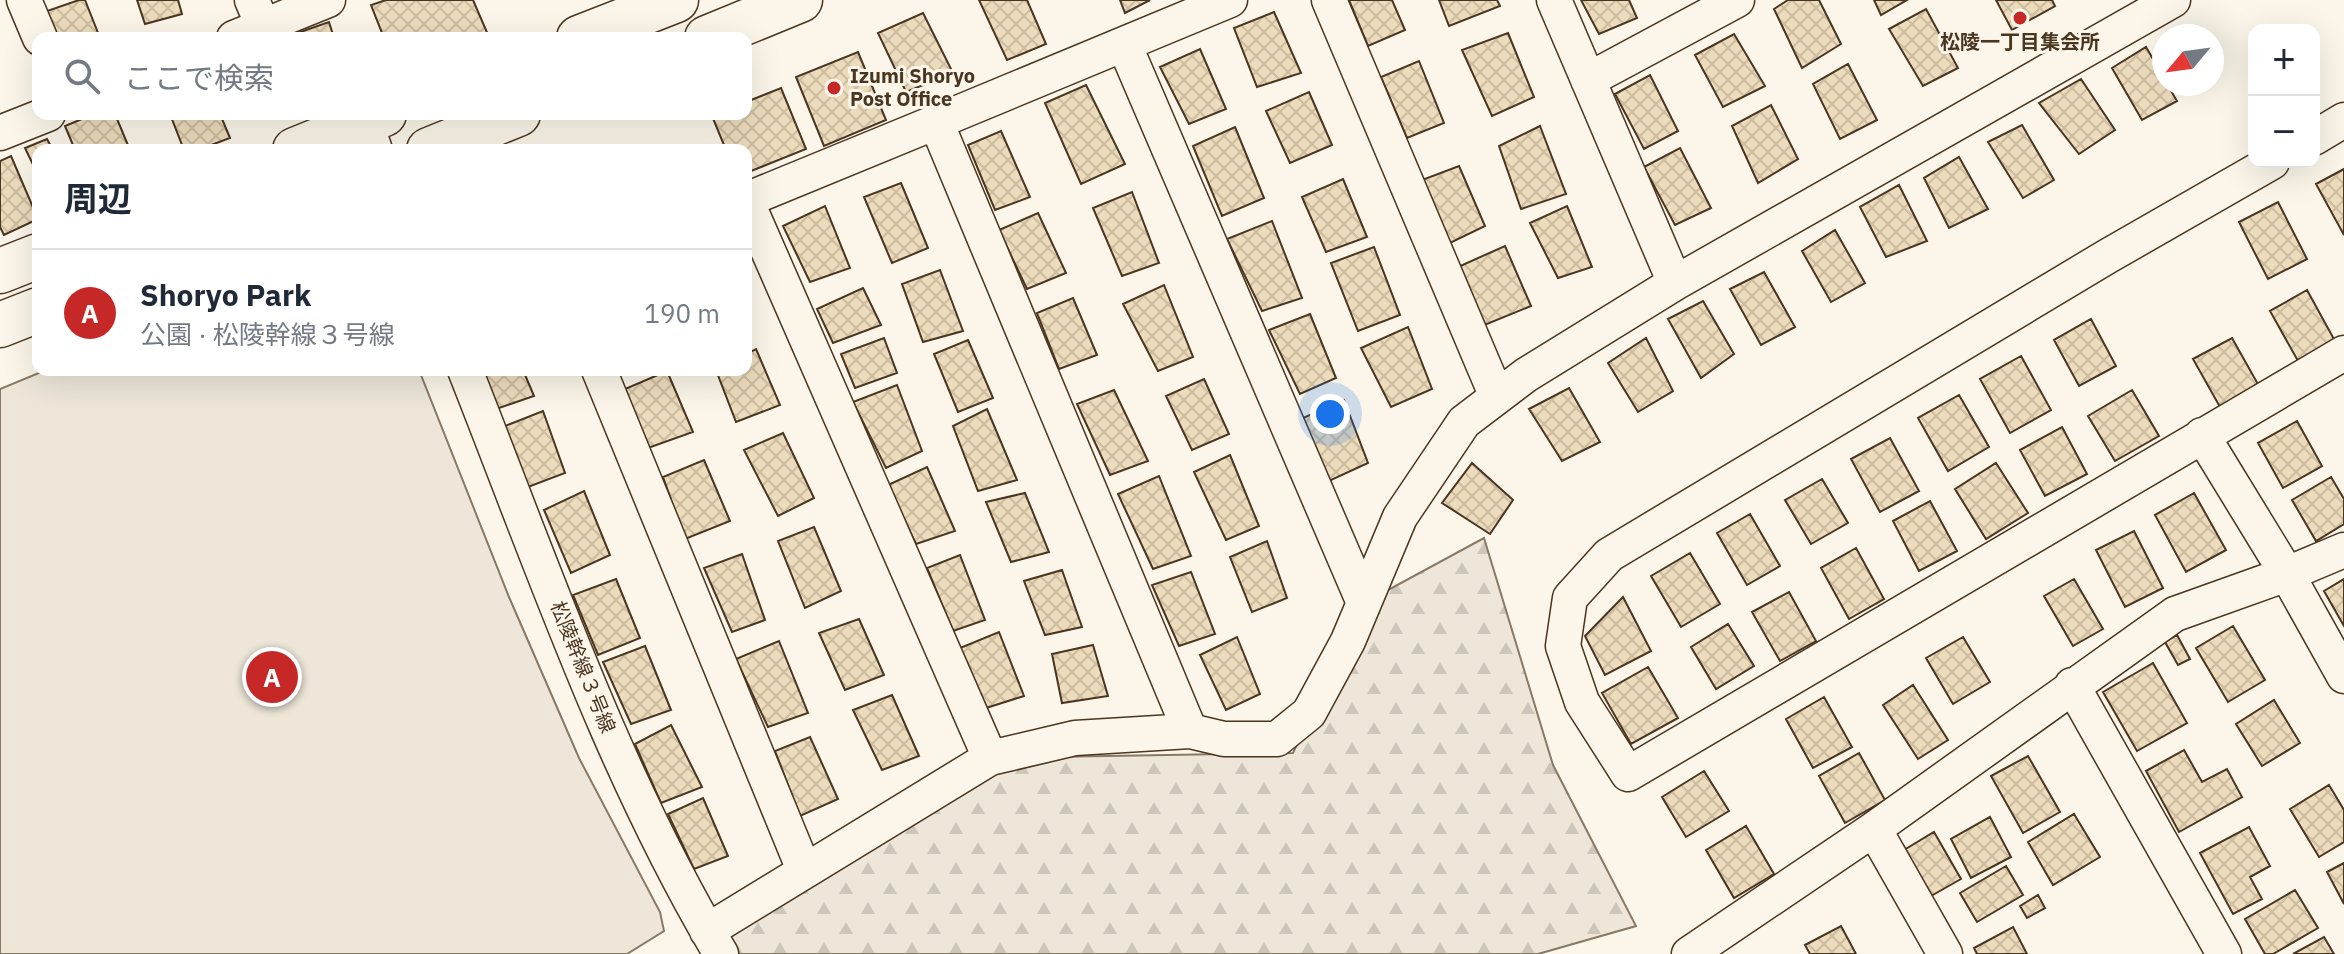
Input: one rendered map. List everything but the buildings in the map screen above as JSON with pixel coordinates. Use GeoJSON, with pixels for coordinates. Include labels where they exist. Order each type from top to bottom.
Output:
{"type":"FeatureCollection","features":[{"type":"Feature","properties":{"kind":"street"},"geometry":{"type":"LineString","coordinates":[[24,0],[37,32]]}},
{"type":"Feature","properties":{"kind":"street"},"geometry":{"type":"LineString","coordinates":[[250,21],[328,0]]}},
{"type":"Feature","properties":{"kind":"street"},"geometry":{"type":"LineString","coordinates":[[594,32],[676,0]]}},
{"type":"Feature","properties":{"kind":"street"},"geometry":{"type":"LineString","coordinates":[[716,32],[747,10],[800,0]]}},
{"type":"Feature","properties":{"kind":"street"},"geometry":{"type":"LineString","coordinates":[[752,198],[1230,0]]}},
{"type":"Feature","properties":{"kind":"street"},"geometry":{"type":"LineString","coordinates":[[1329,0],[1497,397]]}},
{"type":"Feature","properties":{"kind":"street"},"geometry":{"type":"LineString","coordinates":[[1554,0],[1675,283]]}},
{"type":"Feature","properties":{"kind":"street"},"geometry":{"type":"LineString","coordinates":[[1588,80],[1737,0]]}},
{"type":"Feature","properties":{"kind":"street"},"geometry":{"type":"LineString","coordinates":[[714,943],[804,870],[990,758],[1075,738],[1190,731],[1224,739],[1277,739],[1309,713],[1348,641],[1400,517],[1464,422],[1526,375],[1675,283],[2173,0]]}},
{"type":"Feature","properties":{"kind":"street"},"geometry":{"type":"LineString","coordinates":[[1124,44],[1364,603]]}},
{"type":"Feature","properties":{"kind":"street"},"geometry":{"type":"LineString","coordinates":[[0,133],[33,120]]}},
{"type":"Feature","properties":{"kind":"street"},"geometry":{"type":"LineString","coordinates":[[444,144],[503,120]]}},
{"type":"Feature","properties":{"kind":"street"},"geometry":{"type":"LineString","coordinates":[[2320,134],[2344,120]]}},
{"type":"Feature","properties":{"kind":"street"},"geometry":{"type":"LineString","coordinates":[[936,122],[1190,731]]}},
{"type":"Feature","properties":{"kind":"street"},"geometry":{"type":"LineString","coordinates":[[317,144],[375,128]]}},
{"type":"Feature","properties":{"kind":"street"},"geometry":{"type":"LineString","coordinates":[[2262,168],[2108,256],[1609,555],[1570,598],[1563,646],[1582,702],[1628,774],[2344,353]]}},
{"type":"Feature","properties":{"kind":"street"},"geometry":{"type":"LineString","coordinates":[[752,214],[990,758]]}},
{"type":"Feature","properties":{"kind":"street"},"geometry":{"type":"LineString","coordinates":[[0,271],[32,258]]}},
{"type":"Feature","properties":{"kind":"street"},"geometry":{"type":"LineString","coordinates":[[0,325],[32,312]]}},
{"type":"Feature","properties":{"kind":"street","name":"松陵幹線３号線"},"geometry":{"type":"LineString","coordinates":[[467,376],[622,765],[683,889],[714,943]]}},
{"type":"Feature","properties":{"kind":"street"},"geometry":{"type":"LineString","coordinates":[[601,376],[804,870]]}},
{"type":"Feature","properties":{"kind":"street"},"geometry":{"type":"LineString","coordinates":[[2202,435],[2287,574],[2344,676]]}},
{"type":"Feature","properties":{"kind":"street"},"geometry":{"type":"LineString","coordinates":[[1689,954],[1874,829],[2175,614],[2344,550]]}},
{"type":"Feature","properties":{"kind":"street"},"geometry":{"type":"LineString","coordinates":[[2072,685],[2224,954]]}},
{"type":"Feature","properties":{"kind":"street"},"geometry":{"type":"LineString","coordinates":[[1874,829],[1945,954]]}},
{"type":"Feature","properties":{"kind":"green space"},"geometry":{"type":"Polygon","coordinates":[[[32,376],[421,376],[509,597],[579,758],[660,912],[664,931],[627,954],[0,954],[0,389],[32,376]]]}},
{"type":"Feature","properties":{"kind":"green space"},"geometry":{"type":"Polygon","coordinates":[[[1484,538],[1553,765],[1636,926],[1538,954],[720,954],[707,931],[990,758],[1293,753],[1364,603],[1484,538]]]}},
{"type":"Feature","properties":{"kind":"place","name":"松陵一丁目集会所"},"geometry":{"type":"Point","coordinates":[2020,18]}},
{"type":"Feature","properties":{"kind":"place","name":"Izumi Shoryo Post Office"},"geometry":{"type":"Point","coordinates":[834,88]}},
{"type":"Feature","properties":{"kind":"place","name":"Shoryo Park"},"geometry":{"type":"Point","coordinates":[272,677]}}]}
